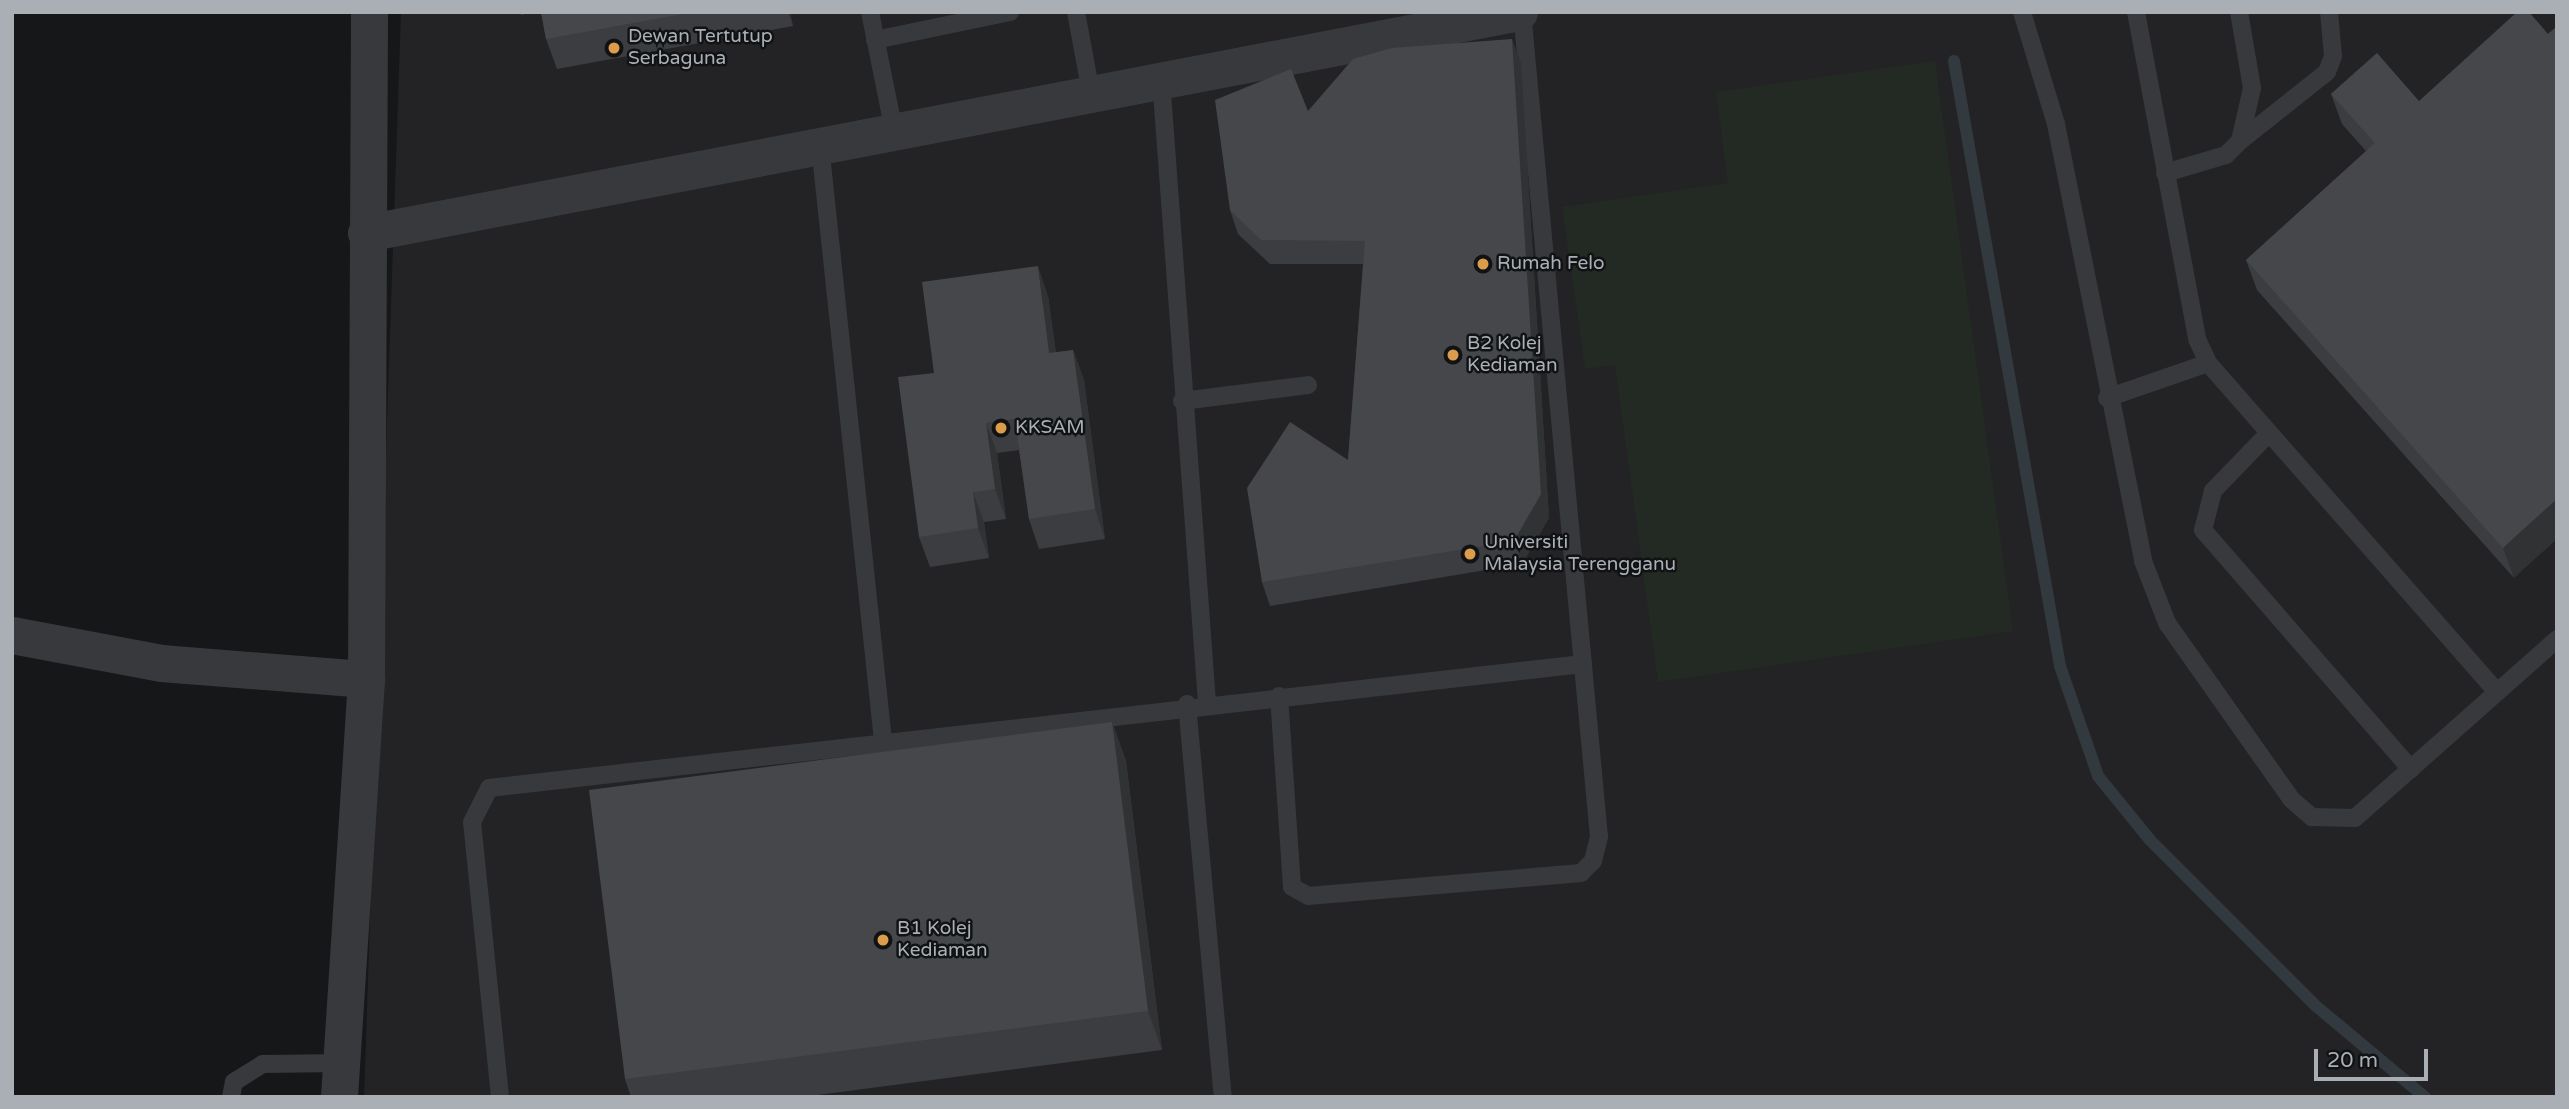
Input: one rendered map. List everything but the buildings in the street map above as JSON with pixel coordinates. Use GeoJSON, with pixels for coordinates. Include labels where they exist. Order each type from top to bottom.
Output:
{"type":"FeatureCollection","features":[{"type":"Feature","properties":{"kind":"street"},"geometry":{"type":"LineString","coordinates":[[341,1080],[366,679],[369,12]]}},
{"type":"Feature","properties":{"kind":"street"},"geometry":{"type":"LineString","coordinates":[[366,233],[1521,12]]}},
{"type":"Feature","properties":{"kind":"street"},"geometry":{"type":"LineString","coordinates":[[12,635],[161,663],[366,679]]}},
{"type":"Feature","properties":{"kind":"lane"},"geometry":{"type":"LineString","coordinates":[[870,12],[894,131]]}},
{"type":"Feature","properties":{"kind":"lane"},"geometry":{"type":"LineString","coordinates":[[876,40],[975,16],[1010,12]]}},
{"type":"Feature","properties":{"kind":"lane"},"geometry":{"type":"LineString","coordinates":[[1076,12],[1091,93]]}},
{"type":"Feature","properties":{"kind":"lane"},"geometry":{"type":"LineString","coordinates":[[1279,696],[1292,887],[1308,895],[1335,895],[1581,873],[1593,861],[1599,837],[1521,12]]}},
{"type":"Feature","properties":{"kind":"lane"},"geometry":{"type":"LineString","coordinates":[[2022,12],[2056,124],[2107,398],[2143,562],[2167,624],[2291,799],[2312,817],[2355,818],[2557,639]]}},
{"type":"Feature","properties":{"kind":"lane"},"geometry":{"type":"LineString","coordinates":[[2136,12],[2197,338],[2208,363],[2497,691]]}},
{"type":"Feature","properties":{"kind":"lane"},"geometry":{"type":"LineString","coordinates":[[2239,12],[2252,88],[2240,141]]}},
{"type":"Feature","properties":{"kind":"lane"},"geometry":{"type":"LineString","coordinates":[[2165,173],[2226,155],[2240,141],[2284,112],[2327,72],[2333,56],[2329,12]]}},
{"type":"Feature","properties":{"kind":"lane"},"geometry":{"type":"LineString","coordinates":[[1161,79],[1182,401],[1207,702]]}},
{"type":"Feature","properties":{"kind":"lane"},"geometry":{"type":"LineString","coordinates":[[820,145],[883,740]]}},
{"type":"Feature","properties":{"kind":"lane"},"geometry":{"type":"LineString","coordinates":[[2107,398],[2208,363]]}},
{"type":"Feature","properties":{"kind":"lane"},"geometry":{"type":"LineString","coordinates":[[1182,401],[1308,385]]}},
{"type":"Feature","properties":{"kind":"lane"},"geometry":{"type":"LineString","coordinates":[[2268,434],[2213,491],[2203,530],[2411,769]]}},
{"type":"Feature","properties":{"kind":"lane"},"geometry":{"type":"LineString","coordinates":[[500,1097],[472,822],[489,788],[1186,704],[1583,664]]}},
{"type":"Feature","properties":{"kind":"lane"},"geometry":{"type":"LineString","coordinates":[[1186,704],[1223,1097]]}},
{"type":"Feature","properties":{"kind":"lane"},"geometry":{"type":"LineString","coordinates":[[231,1097],[234,1082],[263,1064],[341,1080]]}},
{"type":"Feature","properties":{"kind":"shaded area","name":"Universiti Malaysia Terengganu"},"geometry":{"type":"Polygon","coordinates":[[[401,12],[2557,12],[2557,1097],[364,1097],[401,12]]]}},
{"type":"Feature","properties":{"kind":"shaded area"},"geometry":{"type":"Polygon","coordinates":[[[1935,61],[2013,631],[1658,682],[1615,365],[1585,369],[1562,207],[1728,183],[1716,92],[1935,61]]]}},
{"type":"Feature","properties":{"kind":"waterway"},"geometry":{"type":"LineString","coordinates":[[1954,61],[2060,666],[2098,776],[2150,840],[2316,1006],[2425,1097]]}},
{"type":"Feature","properties":{"kind":"place","name":"Dewan Tertutup Serbaguna"},"geometry":{"type":"Point","coordinates":[614,48]}},
{"type":"Feature","properties":{"kind":"place","name":"Rumah Felo"},"geometry":{"type":"Point","coordinates":[1483,264]}},
{"type":"Feature","properties":{"kind":"place","name":"B2 Kolej Kediaman"},"geometry":{"type":"Point","coordinates":[1453,355]}},
{"type":"Feature","properties":{"kind":"place","name":"KKSAM"},"geometry":{"type":"Point","coordinates":[1001,428]}},
{"type":"Feature","properties":{"kind":"place","name":"Universiti Malaysia Terengganu"},"geometry":{"type":"Point","coordinates":[1470,554]}},
{"type":"Feature","properties":{"kind":"place","name":"B1 Kolej Kediaman"},"geometry":{"type":"Point","coordinates":[883,940]}}]}
